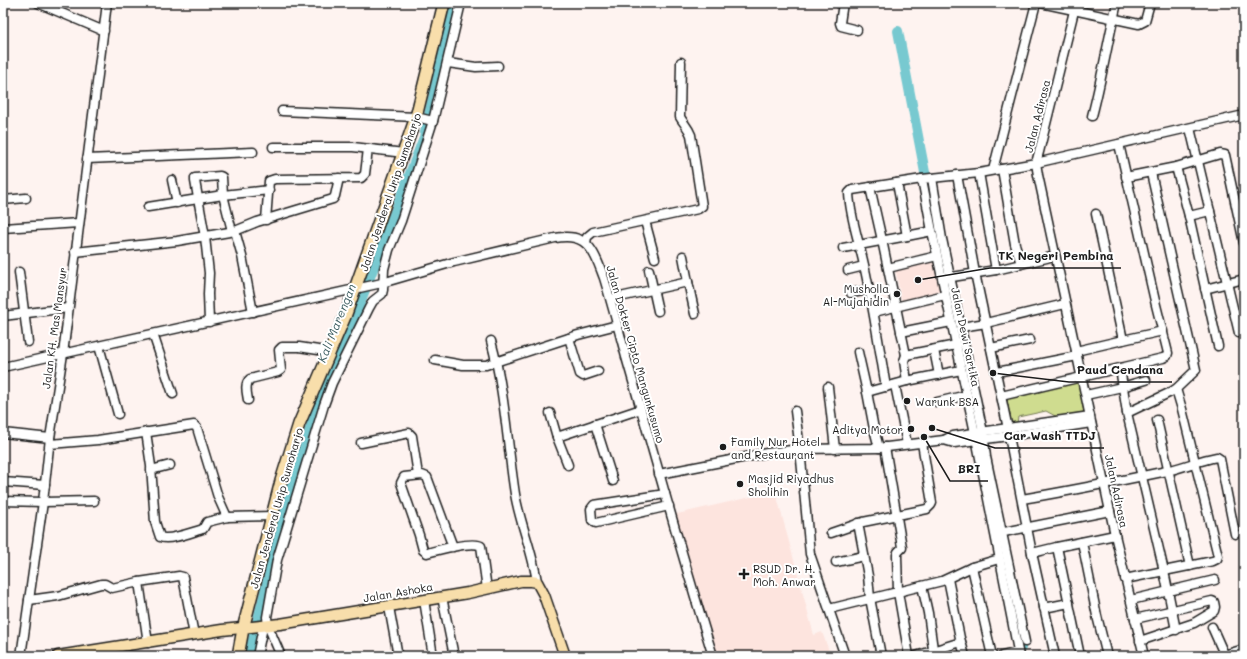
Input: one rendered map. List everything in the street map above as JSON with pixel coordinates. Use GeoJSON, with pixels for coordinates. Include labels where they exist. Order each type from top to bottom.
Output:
{"type":"FeatureCollection","features":[{"type":"Feature","properties":{"kind":"highway","name":"Jalan Jenderal Urip Sumoharjo"},"geometry":{"type":"LineString","coordinates":[[238,656],[247,628],[281,481],[300,424],[360,288],[404,153],[425,119],[444,3]]}},
{"type":"Feature","properties":{"kind":"main road","name":"Jalan Ashoka"},"geometry":{"type":"LineString","coordinates":[[58,656],[96,653],[222,630],[265,626],[389,606],[486,590],[521,581],[537,582]]}},
{"type":"Feature","properties":{"kind":"main road"},"geometry":{"type":"LineString","coordinates":[[537,582],[544,595],[565,656]]}},
{"type":"Feature","properties":{"kind":"street"},"geometry":{"type":"LineString","coordinates":[[38,3],[104,31]]}},
{"type":"Feature","properties":{"kind":"street","name":"Jalan KH. Mas Mansyur"},"geometry":{"type":"LineString","coordinates":[[21,656],[63,354],[107,3]]}},
{"type":"Feature","properties":{"kind":"street"},"geometry":{"type":"LineString","coordinates":[[257,656],[267,617],[277,560],[324,405],[332,383],[369,308],[373,301],[382,294],[383,290],[381,283],[389,250],[401,221],[425,119],[448,63],[461,3]]}},
{"type":"Feature","properties":{"kind":"street"},"geometry":{"type":"LineString","coordinates":[[843,3],[840,23],[841,26],[857,30]]}},
{"type":"Feature","properties":{"kind":"street"},"geometry":{"type":"LineString","coordinates":[[1021,264],[997,170],[1036,3]]}},
{"type":"Feature","properties":{"kind":"street"},"geometry":{"type":"LineString","coordinates":[[1041,3],[1075,7],[1114,19],[1140,24],[1145,22],[1150,3]]}},
{"type":"Feature","properties":{"kind":"street"},"geometry":{"type":"LineString","coordinates":[[1092,116],[1118,3]]}},
{"type":"Feature","properties":{"kind":"street","name":"Jalan Adirasa"},"geometry":{"type":"LineString","coordinates":[[1075,7],[1036,163],[1115,535],[1144,656]]}},
{"type":"Feature","properties":{"kind":"street"},"geometry":{"type":"LineString","coordinates":[[3,367],[360,288],[454,262],[554,238],[574,238],[586,243],[587,236],[592,232],[645,222],[698,209],[702,206],[691,135],[688,127],[683,123],[680,117],[681,62]]}},
{"type":"Feature","properties":{"kind":"street"},"geometry":{"type":"LineString","coordinates":[[448,63],[476,67],[498,66]]}},
{"type":"Feature","properties":{"kind":"street"},"geometry":{"type":"LineString","coordinates":[[282,111],[425,119]]}},
{"type":"Feature","properties":{"kind":"street"},"geometry":{"type":"LineString","coordinates":[[886,387],[874,312],[854,223],[849,193],[852,190],[927,178],[979,173],[1036,163],[1244,115]]}},
{"type":"Feature","properties":{"kind":"street"},"geometry":{"type":"LineString","coordinates":[[1190,128],[1239,333]]}},
{"type":"Feature","properties":{"kind":"street"},"geometry":{"type":"LineString","coordinates":[[1001,396],[1167,356],[1168,353],[1119,144]]}},
{"type":"Feature","properties":{"kind":"street"},"geometry":{"type":"LineString","coordinates":[[273,147],[353,147],[404,153]]}},
{"type":"Feature","properties":{"kind":"street"},"geometry":{"type":"LineString","coordinates":[[266,220],[269,182],[273,179],[361,178],[365,174],[368,149]]}},
{"type":"Feature","properties":{"kind":"street"},"geometry":{"type":"LineString","coordinates":[[87,159],[254,152]]}},
{"type":"Feature","properties":{"kind":"street"},"geometry":{"type":"LineString","coordinates":[[1126,177],[1151,173],[1223,154],[1226,157],[1244,243]]}},
{"type":"Feature","properties":{"kind":"street"},"geometry":{"type":"LineString","coordinates":[[1176,167],[1189,216],[1218,346]]}},
{"type":"Feature","properties":{"kind":"street"},"geometry":{"type":"LineString","coordinates":[[979,173],[996,270]]}},
{"type":"Feature","properties":{"kind":"street"},"geometry":{"type":"LineString","coordinates":[[1127,413],[1176,388],[1196,371],[1151,173]]}},
{"type":"Feature","properties":{"kind":"street"},"geometry":{"type":"LineString","coordinates":[[957,175],[975,273],[997,372],[1032,553],[1055,656]]}},
{"type":"Feature","properties":{"kind":"street"},"geometry":{"type":"LineString","coordinates":[[209,322],[209,273],[205,237],[194,179],[197,177],[221,176],[222,178],[223,195],[242,256],[253,312]]}},
{"type":"Feature","properties":{"kind":"street"},"geometry":{"type":"LineString","coordinates":[[75,252],[177,241],[234,231],[333,199],[339,178]]}},
{"type":"Feature","properties":{"kind":"street"},"geometry":{"type":"LineString","coordinates":[[927,178],[942,239],[946,278],[961,327],[979,436],[997,512],[999,559],[1018,654],[1002,656]]}},
{"type":"Feature","properties":{"kind":"street","name":"Jalan Dewi Sartika"},"geometry":{"type":"LineString","coordinates":[[927,178],[936,256],[946,278],[945,295],[967,395],[979,436]]}},
{"type":"Feature","properties":{"kind":"street"},"geometry":{"type":"LineString","coordinates":[[172,180],[177,203]]}},
{"type":"Feature","properties":{"kind":"street"},"geometry":{"type":"LineString","coordinates":[[897,183],[906,236]]}},
{"type":"Feature","properties":{"kind":"street"},"geometry":{"type":"LineString","coordinates":[[870,187],[906,355],[904,361],[907,381]]}},
{"type":"Feature","properties":{"kind":"street"},"geometry":{"type":"LineString","coordinates":[[148,207],[177,203],[198,198],[269,190]]}},
{"type":"Feature","properties":{"kind":"street"},"geometry":{"type":"LineString","coordinates":[[3,200],[26,198]]}},
{"type":"Feature","properties":{"kind":"street"},"geometry":{"type":"LineString","coordinates":[[1189,216],[1210,211]]}},
{"type":"Feature","properties":{"kind":"street"},"geometry":{"type":"LineString","coordinates":[[1096,214],[1123,340]]}},
{"type":"Feature","properties":{"kind":"street"},"geometry":{"type":"LineString","coordinates":[[645,222],[655,258]]}},
{"type":"Feature","properties":{"kind":"street"},"geometry":{"type":"LineString","coordinates":[[3,228],[79,223]]}},
{"type":"Feature","properties":{"kind":"street"},"geometry":{"type":"LineString","coordinates":[[843,248],[932,231]]}},
{"type":"Feature","properties":{"kind":"street","name":"Jalan Dokter Cipto Mangunkusumo"},"geometry":{"type":"LineString","coordinates":[[586,243],[597,260],[611,299],[659,474],[713,656]]}},
{"type":"Feature","properties":{"kind":"street"},"geometry":{"type":"LineString","coordinates":[[683,256],[695,314]]}},
{"type":"Feature","properties":{"kind":"street"},"geometry":{"type":"LineString","coordinates":[[888,268],[936,256]]}},
{"type":"Feature","properties":{"kind":"street"},"geometry":{"type":"LineString","coordinates":[[946,278],[996,270],[1055,256]]}},
{"type":"Feature","properties":{"kind":"street"},"geometry":{"type":"LineString","coordinates":[[848,270],[864,266]]}},
{"type":"Feature","properties":{"kind":"street"},"geometry":{"type":"LineString","coordinates":[[649,270],[658,311]]}},
{"type":"Feature","properties":{"kind":"street"},"geometry":{"type":"LineString","coordinates":[[19,272],[28,342]]}},
{"type":"Feature","properties":{"kind":"street"},"geometry":{"type":"LineString","coordinates":[[1205,289],[1244,279]]}},
{"type":"Feature","properties":{"kind":"street"},"geometry":{"type":"LineString","coordinates":[[611,299],[688,282]]}},
{"type":"Feature","properties":{"kind":"street"},"geometry":{"type":"LineString","coordinates":[[851,293],[869,290]]}},
{"type":"Feature","properties":{"kind":"street"},"geometry":{"type":"LineString","coordinates":[[874,312],[945,295]]}},
{"type":"Feature","properties":{"kind":"street"},"geometry":{"type":"LineString","coordinates":[[961,327],[986,323],[1065,304]]}},
{"type":"Feature","properties":{"kind":"street"},"geometry":{"type":"LineString","coordinates":[[3,316],[68,308]]}},
{"type":"Feature","properties":{"kind":"street"},"geometry":{"type":"LineString","coordinates":[[901,332],[951,322]]}},
{"type":"Feature","properties":{"kind":"street"},"geometry":{"type":"LineString","coordinates":[[435,360],[463,365],[486,364],[569,338],[617,325]]}},
{"type":"Feature","properties":{"kind":"street"},"geometry":{"type":"LineString","coordinates":[[997,372],[1163,331]]}},
{"type":"Feature","properties":{"kind":"street"},"geometry":{"type":"LineString","coordinates":[[153,334],[173,394]]}},
{"type":"Feature","properties":{"kind":"street"},"geometry":{"type":"LineString","coordinates":[[569,338],[580,374],[583,376],[598,372]]}},
{"type":"Feature","properties":{"kind":"street"},"geometry":{"type":"LineString","coordinates":[[991,348],[1030,340]]}},
{"type":"Feature","properties":{"kind":"street"},"geometry":{"type":"LineString","coordinates":[[491,341],[504,404],[515,495],[536,569],[537,582]]}},
{"type":"Feature","properties":{"kind":"street"},"geometry":{"type":"LineString","coordinates":[[906,355],[956,345]]}},
{"type":"Feature","properties":{"kind":"street"},"geometry":{"type":"LineString","coordinates":[[99,346],[118,414]]}},
{"type":"Feature","properties":{"kind":"street"},"geometry":{"type":"LineString","coordinates":[[248,400],[246,384],[250,379],[281,370],[279,350],[282,346],[331,352]]}},
{"type":"Feature","properties":{"kind":"street"},"geometry":{"type":"LineString","coordinates":[[934,350],[939,375]]}},
{"type":"Feature","properties":{"kind":"street"},"geometry":{"type":"LineString","coordinates":[[858,352],[874,429],[882,448],[902,547],[898,552],[898,592],[909,656]]}},
{"type":"Feature","properties":{"kind":"street"},"geometry":{"type":"LineString","coordinates":[[1120,368],[1127,413],[1164,571],[1176,630]]}},
{"type":"Feature","properties":{"kind":"street"},"geometry":{"type":"LineString","coordinates":[[867,392],[907,381],[961,370]]}},
{"type":"Feature","properties":{"kind":"street"},"geometry":{"type":"LineString","coordinates":[[1086,395],[1146,380]]}},
{"type":"Feature","properties":{"kind":"street"},"geometry":{"type":"LineString","coordinates":[[895,385],[907,444]]}},
{"type":"Feature","properties":{"kind":"street"},"geometry":{"type":"LineString","coordinates":[[828,387],[835,449]]}},
{"type":"Feature","properties":{"kind":"street"},"geometry":{"type":"LineString","coordinates":[[1125,579],[1215,560],[1218,556],[1176,388]]}},
{"type":"Feature","properties":{"kind":"street"},"geometry":{"type":"LineString","coordinates":[[937,402],[967,395]]}},
{"type":"Feature","properties":{"kind":"street"},"geometry":{"type":"LineString","coordinates":[[558,437],[641,409]]}},
{"type":"Feature","properties":{"kind":"street"},"geometry":{"type":"LineString","coordinates":[[795,411],[810,554],[845,656]]}},
{"type":"Feature","properties":{"kind":"street"},"geometry":{"type":"LineString","coordinates":[[550,413],[568,465]]}},
{"type":"Feature","properties":{"kind":"street"},"geometry":{"type":"LineString","coordinates":[[659,474],[767,453],[800,449],[882,448],[944,440],[953,436],[979,436],[1091,420]]}},
{"type":"Feature","properties":{"kind":"street"},"geometry":{"type":"LineString","coordinates":[[1157,420],[1190,566]]}},
{"type":"Feature","properties":{"kind":"street"},"geometry":{"type":"LineString","coordinates":[[3,433],[50,441],[98,440],[194,424],[196,426],[218,497],[226,517]]}},
{"type":"Feature","properties":{"kind":"street"},"geometry":{"type":"LineString","coordinates":[[595,424],[613,481]]}},
{"type":"Feature","properties":{"kind":"street"},"geometry":{"type":"LineString","coordinates":[[146,432],[155,522],[160,537],[175,537],[203,529],[207,522],[226,517],[273,516]]}},
{"type":"Feature","properties":{"kind":"street"},"geometry":{"type":"LineString","coordinates":[[361,443],[410,433],[412,436],[418,475]]}},
{"type":"Feature","properties":{"kind":"street"},"geometry":{"type":"LineString","coordinates":[[831,533],[858,523],[896,514],[927,509],[931,505],[922,443]]}},
{"type":"Feature","properties":{"kind":"street"},"geometry":{"type":"LineString","coordinates":[[1022,499],[1105,484],[1168,470],[1215,457],[1219,458],[1236,534]]}},
{"type":"Feature","properties":{"kind":"street"},"geometry":{"type":"LineString","coordinates":[[151,470],[170,466]]}},
{"type":"Feature","properties":{"kind":"street"},"geometry":{"type":"LineString","coordinates":[[453,547],[427,477],[425,475],[404,477],[401,483],[419,535],[422,550],[427,553],[453,547],[476,544],[481,546],[486,590]]}},
{"type":"Feature","properties":{"kind":"street"},"geometry":{"type":"LineString","coordinates":[[3,482],[45,485]]}},
{"type":"Feature","properties":{"kind":"street"},"geometry":{"type":"LineString","coordinates":[[665,494],[594,505],[590,509],[592,520],[596,523],[669,506]]}},
{"type":"Feature","properties":{"kind":"street"},"geometry":{"type":"LineString","coordinates":[[3,501],[94,502]]}},
{"type":"Feature","properties":{"kind":"street"},"geometry":{"type":"LineString","coordinates":[[999,533],[1110,511]]}},
{"type":"Feature","properties":{"kind":"street"},"geometry":{"type":"LineString","coordinates":[[858,523],[881,656]]}},
{"type":"Feature","properties":{"kind":"street"},"geometry":{"type":"LineString","coordinates":[[999,533],[1025,642]]}},
{"type":"Feature","properties":{"kind":"street"},"geometry":{"type":"LineString","coordinates":[[1032,553],[1115,535]]}},
{"type":"Feature","properties":{"kind":"street"},"geometry":{"type":"LineString","coordinates":[[1082,542],[1106,656]]}},
{"type":"Feature","properties":{"kind":"street"},"geometry":{"type":"LineString","coordinates":[[1057,547],[1080,656]]}},
{"type":"Feature","properties":{"kind":"street"},"geometry":{"type":"LineString","coordinates":[[836,562],[864,556]]}},
{"type":"Feature","properties":{"kind":"street"},"geometry":{"type":"LineString","coordinates":[[829,608],[948,579],[972,567],[999,559]]}},
{"type":"Feature","properties":{"kind":"street"},"geometry":{"type":"LineString","coordinates":[[972,567],[992,656]]}},
{"type":"Feature","properties":{"kind":"street"},"geometry":{"type":"LineString","coordinates":[[29,600],[58,596],[101,584],[105,584],[112,588],[179,576],[183,577],[194,635]]}},
{"type":"Feature","properties":{"kind":"street"},"geometry":{"type":"LineString","coordinates":[[948,579],[965,656]]}},
{"type":"Feature","properties":{"kind":"street"},"geometry":{"type":"LineString","coordinates":[[1131,600],[1215,580]]}},
{"type":"Feature","properties":{"kind":"street"},"geometry":{"type":"LineString","coordinates":[[139,582],[148,643]]}},
{"type":"Feature","properties":{"kind":"street"},"geometry":{"type":"LineString","coordinates":[[922,586],[928,613],[934,654]]}},
{"type":"Feature","properties":{"kind":"street"},"geometry":{"type":"LineString","coordinates":[[442,597],[454,656]]}},
{"type":"Feature","properties":{"kind":"street"},"geometry":{"type":"LineString","coordinates":[[424,600],[433,656]]}},
{"type":"Feature","properties":{"kind":"street"},"geometry":{"type":"LineString","coordinates":[[1135,619],[1212,601],[1214,602],[1214,611],[1194,623],[1140,641]]}},
{"type":"Feature","properties":{"kind":"street"},"geometry":{"type":"LineString","coordinates":[[1044,608],[1069,603]]}},
{"type":"Feature","properties":{"kind":"street"},"geometry":{"type":"LineString","coordinates":[[389,606],[398,656]]}},
{"type":"Feature","properties":{"kind":"street"},"geometry":{"type":"LineString","coordinates":[[265,626],[280,656]]}},
{"type":"Feature","properties":{"kind":"street"},"geometry":{"type":"LineString","coordinates":[[1212,627],[1223,656],[1244,649]]}},
{"type":"Feature","properties":{"kind":"street"},"geometry":{"type":"LineString","coordinates":[[916,656],[934,654],[961,642]]}},
{"type":"Feature","properties":{"kind":"shaded area"},"geometry":{"type":"Polygon","coordinates":[[[935,258],[942,294],[902,304],[895,267],[935,258]]]}},
{"type":"Feature","properties":{"kind":"shaded area","name":"RSUD Dr. H. Moh. Anwar"},"geometry":{"type":"Polygon","coordinates":[[[773,493],[777,497],[814,635],[822,632],[831,656],[716,656],[673,515],[773,493]]]}},
{"type":"Feature","properties":{"kind":"green space"},"geometry":{"type":"Polygon","coordinates":[[[1079,382],[1084,412],[1057,417],[1046,411],[1018,417],[1017,423],[1011,424],[1007,399],[1079,382]]]}},
{"type":"Feature","properties":{"kind":"waterway","name":"Kali Marengan"},"geometry":{"type":"LineString","coordinates":[[249,656],[291,487],[318,405],[360,303],[424,137],[455,3]]}},
{"type":"Feature","properties":{"kind":"waterway"},"geometry":{"type":"LineString","coordinates":[[898,31],[940,251]]}},
{"type":"Feature","properties":{"kind":"waterway"},"geometry":{"type":"LineString","coordinates":[[1012,597],[1021,648]]}},
{"type":"Feature","properties":{"kind":"place","name":"TK Negeri Pembina"},"geometry":{"type":"Point","coordinates":[918,280]}},
{"type":"Feature","properties":{"kind":"place","name":"Musholla Al-Mujahidin"},"geometry":{"type":"Point","coordinates":[897,294]}},
{"type":"Feature","properties":{"kind":"place","name":"Paud Cendana"},"geometry":{"type":"Point","coordinates":[993,373]}},
{"type":"Feature","properties":{"kind":"place","name":"Warunk BSA"},"geometry":{"type":"Point","coordinates":[907,401]}},
{"type":"Feature","properties":{"kind":"place","name":"Car Wash TTDJ"},"geometry":{"type":"Point","coordinates":[932,428]}},
{"type":"Feature","properties":{"kind":"place","name":"Aditya Motor"},"geometry":{"type":"Point","coordinates":[911,429]}},
{"type":"Feature","properties":{"kind":"place","name":"BRI"},"geometry":{"type":"Point","coordinates":[924,437]}},
{"type":"Feature","properties":{"kind":"place","name":"Family Nur Hotel and Restaurant"},"geometry":{"type":"Point","coordinates":[723,447]}},
{"type":"Feature","properties":{"kind":"place","name":"Masjid Riyadhus Sholihin"},"geometry":{"type":"Point","coordinates":[740,484]}},
{"type":"Feature","properties":{"kind":"place","name":"RSUD Dr. H. Moh. Anwar"},"geometry":{"type":"Point","coordinates":[744,574]}}]}
